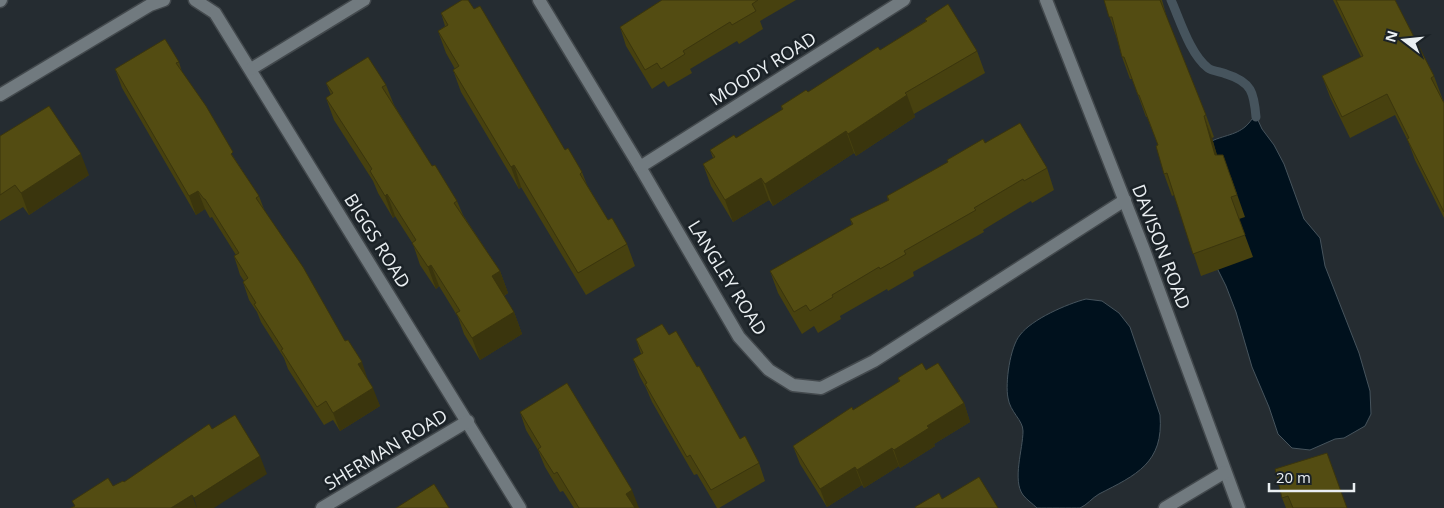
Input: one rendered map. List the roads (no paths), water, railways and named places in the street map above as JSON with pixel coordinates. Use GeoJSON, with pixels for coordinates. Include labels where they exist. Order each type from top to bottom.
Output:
{"type":"FeatureCollection","features":[{"type":"Feature","properties":{"kind":"street"},"geometry":{"type":"LineString","coordinates":[[0,95],[150,5],[164,0]]}},
{"type":"Feature","properties":{"kind":"street","name":"BIGGS ROAD"},"geometry":{"type":"LineString","coordinates":[[195,0],[215,13],[251,69],[520,508]]}},
{"type":"Feature","properties":{"kind":"street"},"geometry":{"type":"LineString","coordinates":[[251,69],[364,0]]}},
{"type":"Feature","properties":{"kind":"street","name":"LANGLEY ROAD"},"geometry":{"type":"LineString","coordinates":[[539,0],[640,167],[739,337],[769,370],[793,385],[821,388],[874,361],[1125,200]]}},
{"type":"Feature","properties":{"kind":"street","name":"MOODY ROAD"},"geometry":{"type":"LineString","coordinates":[[640,167],[904,0]]}},
{"type":"Feature","properties":{"kind":"street","name":"DAVISON ROAD"},"geometry":{"type":"LineString","coordinates":[[1046,0],[1125,200],[1238,508]]}},
{"type":"Feature","properties":{"kind":"street","name":"SHERMAN ROAD"},"geometry":{"type":"LineString","coordinates":[[322,508],[336,505],[468,422]]}},
{"type":"Feature","properties":{"kind":"street"},"geometry":{"type":"LineString","coordinates":[[1165,508],[1225,472]]}},
{"type":"Feature","properties":{"kind":"water"},"geometry":{"type":"Polygon","coordinates":[[[1257,118],[1284,164],[1304,219],[1320,238],[1325,266],[1359,353],[1370,391],[1371,414],[1365,426],[1344,438],[1335,439],[1310,450],[1292,448],[1278,434],[1252,367],[1236,312],[1226,286],[1208,250],[1195,150],[1214,140],[1240,131],[1252,119],[1257,118]]]}},
{"type":"Feature","properties":{"kind":"water"},"geometry":{"type":"Polygon","coordinates":[[[1086,299],[1102,301],[1119,313],[1130,327],[1160,415],[1160,431],[1157,445],[1152,456],[1136,473],[1099,494],[1083,507],[1037,508],[1023,495],[1018,481],[1023,431],[1008,398],[1008,375],[1011,356],[1020,335],[1033,323],[1060,308],[1086,299]]]}},
{"type":"Feature","properties":{"kind":"waterway"},"geometry":{"type":"LineString","coordinates":[[1171,0],[1186,36],[1196,54],[1208,68],[1235,77],[1246,85],[1254,101],[1256,117]]}}]}
